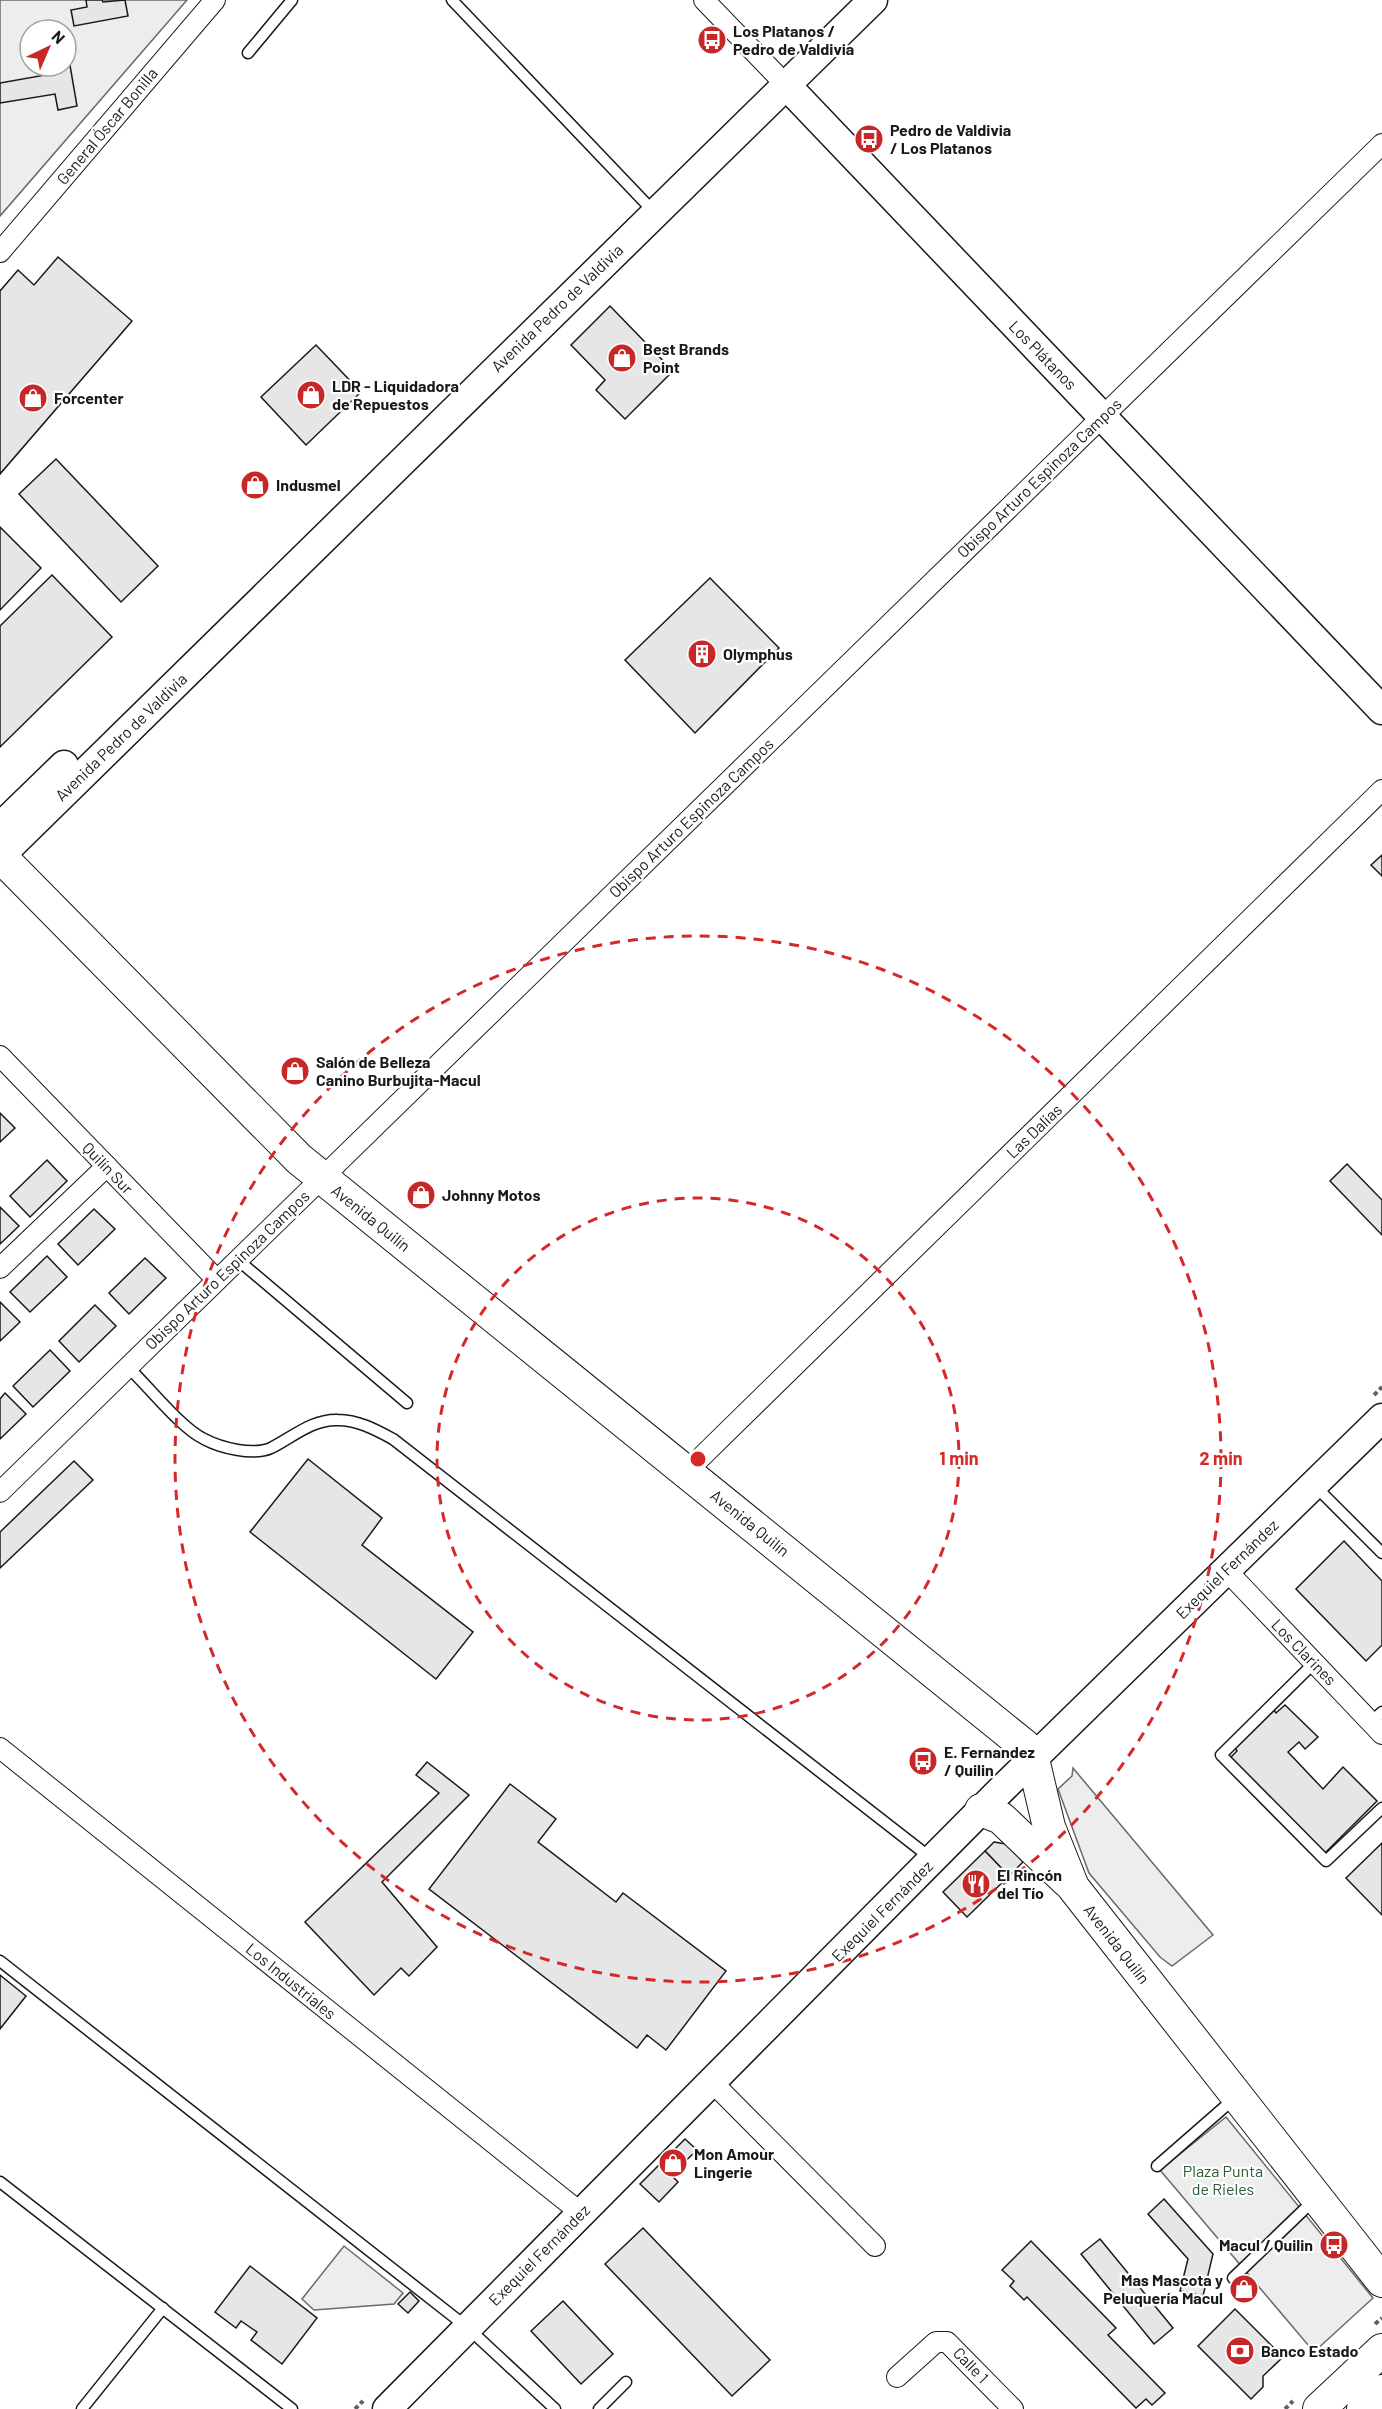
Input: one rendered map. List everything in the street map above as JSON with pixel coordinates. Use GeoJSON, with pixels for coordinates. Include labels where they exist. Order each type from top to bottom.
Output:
{"type":"FeatureCollection","features":[{"type":"Feature","properties":{"kind":"main road","name":"Avenida Quilín"},"geometry":{"type":"LineString","coordinates":[[0,856],[273,1134],[322,1178],[1025,1746],[1033,1759],[1049,1827],[1073,1887],[1382,2281]]}},
{"type":"Feature","properties":{"kind":"main road"},"geometry":{"type":"LineString","coordinates":[[981,1810],[1001,1818],[1073,1887]]}},
{"type":"Feature","properties":{"kind":"main road"},"geometry":{"type":"LineString","coordinates":[[1319,2409],[1382,2350]]}},
{"type":"Feature","properties":{"kind":"main road"},"geometry":{"type":"LineString","coordinates":[[1363,2409],[1382,2391]]}},
{"type":"Feature","properties":{"kind":"street","name":"General Óscar Bonilla"},"geometry":{"type":"LineString","coordinates":[[0,252],[215,0]]}},
{"type":"Feature","properties":{"kind":"street","name":"Los Plátanos"},"geometry":{"type":"LineString","coordinates":[[704,0],[1382,710]]}},
{"type":"Feature","properties":{"kind":"street","name":"Avenida Pedro de Valdivia"},"geometry":{"type":"LineString","coordinates":[[0,856],[873,0]]}},
{"type":"Feature","properties":{"kind":"street","name":"Obispo Arturo Espinoza Campos"},"geometry":{"type":"LineString","coordinates":[[0,1492],[1382,144]]}},
{"type":"Feature","properties":{"kind":"street","name":"Avenida Pedro de Valdivia"},"geometry":{"type":"LineString","coordinates":[[0,827],[187,647],[242,617]]}},
{"type":"Feature","properties":{"kind":"street","name":"Las Dalias"},"geometry":{"type":"LineString","coordinates":[[686,1472],[1382,790]]}},
{"type":"Feature","properties":{"kind":"street","name":"Quilín Sur"},"geometry":{"type":"LineString","coordinates":[[3,1066],[106,1166],[217,1280]]}},
{"type":"Feature","properties":{"kind":"street"},"geometry":{"type":"LineString","coordinates":[[0,1268],[106,1166]]}},
{"type":"Feature","properties":{"kind":"street","name":"Exequiel Fernández"},"geometry":{"type":"LineString","coordinates":[[387,2409],[981,1810],[1382,1418]]}},
{"type":"Feature","properties":{"kind":"street","name":"Los Clarines"},"geometry":{"type":"LineString","coordinates":[[1226,1570],[1314,1663],[1378,1722]]}},
{"type":"Feature","properties":{"kind":"street","name":"Los Industriales"},"geometry":{"type":"LineString","coordinates":[[0,1748],[581,2213]]}},
{"type":"Feature","properties":{"kind":"street"},"geometry":{"type":"LineString","coordinates":[[712,2082],[875,2246]]}},
{"type":"Feature","properties":{"kind":"street","name":"Calle 1"},"geometry":{"type":"LineString","coordinates":[[897,2378],[936,2342],[947,2342],[1013,2409]]}},
{"type":"Feature","properties":{"kind":"lane"},"geometry":{"type":"LineString","coordinates":[[248,53],[292,0]]}},
{"type":"Feature","properties":{"kind":"lane"},"geometry":{"type":"LineString","coordinates":[[452,0],[655,213]]}},
{"type":"Feature","properties":{"kind":"lane"},"geometry":{"type":"LineString","coordinates":[[237,1260],[407,1402]]}},
{"type":"Feature","properties":{"kind":"lane"},"geometry":{"type":"LineString","coordinates":[[128,1367],[202,1439],[222,1446],[253,1450],[269,1449],[312,1424],[336,1420],[361,1424],[393,1439],[933,1859]]}},
{"type":"Feature","properties":{"kind":"lane"},"geometry":{"type":"LineString","coordinates":[[1314,1485],[1382,1553]]}},
{"type":"Feature","properties":{"kind":"lane"},"geometry":{"type":"LineString","coordinates":[[1314,1663],[1221,1755],[1326,1861],[1382,1808]]}},
{"type":"Feature","properties":{"kind":"lane"},"geometry":{"type":"LineString","coordinates":[[0,1961],[468,2328],[555,2409]]}},
{"type":"Feature","properties":{"kind":"lane"},"geometry":{"type":"LineString","coordinates":[[1157,2166],[1237,2096]]}},
{"type":"Feature","properties":{"kind":"lane"},"geometry":{"type":"LineString","coordinates":[[0,2182],[292,2409]]}},
{"type":"Feature","properties":{"kind":"lane"},"geometry":{"type":"LineString","coordinates":[[1233,2278],[1317,2198]]}},
{"type":"Feature","properties":{"kind":"lane"},"geometry":{"type":"LineString","coordinates":[[82,2409],[163,2308]]}},
{"type":"Feature","properties":{"kind":"lane"},"geometry":{"type":"LineString","coordinates":[[599,2409],[626,2382]]}},
{"type":"Feature","properties":{"kind":"shaded area"},"geometry":{"type":"Polygon","coordinates":[[[0,0],[187,0],[0,216],[0,0]]]}},
{"type":"Feature","properties":{"kind":"shaded area"},"geometry":{"type":"Polygon","coordinates":[[[1073,1768],[1213,1935],[1172,1966],[1160,1957],[1089,1873],[1058,1789],[1072,1776],[1073,1768]]]}},
{"type":"Feature","properties":{"kind":"shaded area","name":"Plaza Punta de Rieles"},"geometry":{"type":"Polygon","coordinates":[[[1226,2117],[1373,2298],[1314,2352],[1160,2170],[1226,2117]]]}},
{"type":"Feature","properties":{"kind":"shaded area"},"geometry":{"type":"Polygon","coordinates":[[[344,2246],[403,2293],[394,2304],[314,2310],[302,2299],[344,2246]]]}},
{"type":"Feature","properties":{"kind":"building"},"geometry":{"type":"Polygon","coordinates":[[[86,0],[102,0],[103,2],[125,0],[128,16],[78,25],[78,18],[72,18],[71,10],[87,7],[86,0]]]}},
{"type":"Feature","properties":{"kind":"building"},"geometry":{"type":"Polygon","coordinates":[[[28,78],[72,78],[77,106],[58,110],[55,94],[0,103],[0,83],[28,78]]]}},
{"type":"Feature","properties":{"kind":"building","name":"Forcenter"},"geometry":{"type":"Polygon","coordinates":[[[58,257],[132,321],[0,474],[0,291],[18,270],[34,285],[58,257]]]}},
{"type":"Feature","properties":{"kind":"building","name":"Best Brands Point"},"geometry":{"type":"Polygon","coordinates":[[[610,306],[673,371],[625,419],[596,390],[605,380],[571,345],[610,306]]]}},
{"type":"Feature","properties":{"kind":"building","name":"LDR - Liquidadora de Repuestos"},"geometry":{"type":"Polygon","coordinates":[[[316,345],[361,392],[306,445],[261,397],[316,345]]]}},
{"type":"Feature","properties":{"kind":"building"},"geometry":{"type":"Polygon","coordinates":[[[56,459],[158,566],[121,602],[19,494],[56,459]]]}},
{"type":"Feature","properties":{"kind":"building"},"geometry":{"type":"Polygon","coordinates":[[[0,527],[41,568],[0,610],[0,527]]]}},
{"type":"Feature","properties":{"kind":"building"},"geometry":{"type":"Polygon","coordinates":[[[52,575],[112,637],[0,747],[0,626],[52,575]]]}},
{"type":"Feature","properties":{"kind":"building","name":"Olymphus"},"geometry":{"type":"Polygon","coordinates":[[[710,578],[779,648],[695,733],[625,660],[710,578]]]}},
{"type":"Feature","properties":{"kind":"building"},"geometry":{"type":"Polygon","coordinates":[[[1382,855],[1382,876],[1371,865],[1382,855]]]}},
{"type":"Feature","properties":{"kind":"building"},"geometry":{"type":"Polygon","coordinates":[[[0,1113],[15,1128],[0,1142],[0,1113]]]}},
{"type":"Feature","properties":{"kind":"building"},"geometry":{"type":"Polygon","coordinates":[[[47,1160],[67,1181],[30,1217],[10,1196],[47,1160]]]}},
{"type":"Feature","properties":{"kind":"building"},"geometry":{"type":"Polygon","coordinates":[[[1347,1164],[1382,1200],[1382,1235],[1330,1181],[1347,1164]]]}},
{"type":"Feature","properties":{"kind":"building"},"geometry":{"type":"Polygon","coordinates":[[[0,1207],[19,1226],[0,1244],[0,1207]]]}},
{"type":"Feature","properties":{"kind":"building"},"geometry":{"type":"Polygon","coordinates":[[[94,1209],[115,1229],[78,1265],[58,1244],[94,1209]]]}},
{"type":"Feature","properties":{"kind":"building"},"geometry":{"type":"Polygon","coordinates":[[[47,1256],[67,1277],[30,1312],[10,1292],[47,1256]]]}},
{"type":"Feature","properties":{"kind":"building"},"geometry":{"type":"Polygon","coordinates":[[[145,1258],[166,1278],[129,1314],[109,1293],[145,1258]]]}},
{"type":"Feature","properties":{"kind":"building"},"geometry":{"type":"Polygon","coordinates":[[[0,1302],[20,1322],[0,1341],[0,1302]]]}},
{"type":"Feature","properties":{"kind":"building"},"geometry":{"type":"Polygon","coordinates":[[[95,1305],[116,1326],[79,1362],[59,1341],[95,1305]]]}},
{"type":"Feature","properties":{"kind":"building"},"geometry":{"type":"Polygon","coordinates":[[[50,1350],[70,1371],[33,1407],[13,1386],[50,1350]]]}},
{"type":"Feature","properties":{"kind":"building"},"geometry":{"type":"Polygon","coordinates":[[[5,1393],[26,1414],[0,1439],[0,1399],[5,1393]]]}},
{"type":"Feature","properties":{"kind":"building"},"geometry":{"type":"Polygon","coordinates":[[[308,1459],[382,1518],[362,1545],[473,1632],[436,1679],[250,1532],[308,1459]]]}},
{"type":"Feature","properties":{"kind":"building"},"geometry":{"type":"Polygon","coordinates":[[[74,1461],[93,1480],[0,1568],[0,1532],[74,1461]]]}},
{"type":"Feature","properties":{"kind":"building"},"geometry":{"type":"Polygon","coordinates":[[[1344,1541],[1382,1581],[1382,1645],[1366,1661],[1296,1589],[1344,1541]]]}},
{"type":"Feature","properties":{"kind":"building"},"geometry":{"type":"Polygon","coordinates":[[[1285,1705],[1318,1737],[1305,1749],[1299,1742],[1288,1752],[1323,1789],[1343,1767],[1377,1801],[1324,1854],[1230,1758],[1237,1751],[1235,1748],[1273,1709],[1276,1713],[1285,1705]]]}},
{"type":"Feature","properties":{"kind":"building"},"geometry":{"type":"Polygon","coordinates":[[[427,1762],[469,1795],[382,1882],[437,1947],[409,1976],[401,1968],[374,1995],[305,1922],[439,1793],[416,1775],[427,1762]]]}},
{"type":"Feature","properties":{"kind":"building"},"geometry":{"type":"Polygon","coordinates":[[[510,1784],[556,1819],[538,1842],[616,1902],[623,1893],[726,1971],[666,2050],[647,2035],[637,2048],[429,1889],[510,1784]]]}},
{"type":"Feature","properties":{"kind":"building"},"geometry":{"type":"Polygon","coordinates":[[[994,1842],[1006,1844],[1023,1862],[1009,1876],[985,1851],[994,1842]]]}},
{"type":"Feature","properties":{"kind":"building"},"geometry":{"type":"Polygon","coordinates":[[[1382,1843],[1382,1915],[1346,1878],[1382,1843]]]}},
{"type":"Feature","properties":{"kind":"building","name":"El Rincón del Tío"},"geometry":{"type":"Polygon","coordinates":[[[985,1851],[1009,1876],[967,1917],[943,1892],[985,1851]]]}},
{"type":"Feature","properties":{"kind":"building"},"geometry":{"type":"Polygon","coordinates":[[[0,1975],[26,1996],[0,2029],[0,1975]]]}},
{"type":"Feature","properties":{"kind":"building","name":"Mon Amour Lingerie"},"geometry":{"type":"Polygon","coordinates":[[[685,2139],[697,2150],[671,2175],[678,2182],[659,2202],[640,2184],[685,2139]]]}},
{"type":"Feature","properties":{"kind":"building"},"geometry":{"type":"Polygon","coordinates":[[[1164,2199],[1213,2254],[1203,2296],[1180,2291],[1188,2259],[1148,2214],[1164,2199]]]}},
{"type":"Feature","properties":{"kind":"building"},"geometry":{"type":"Polygon","coordinates":[[[643,2228],[770,2360],[732,2396],[605,2264],[643,2228]]]}},
{"type":"Feature","properties":{"kind":"building"},"geometry":{"type":"Polygon","coordinates":[[[1100,2239],[1173,2328],[1154,2344],[1081,2254],[1100,2239]]]}},
{"type":"Feature","properties":{"kind":"building"},"geometry":{"type":"Polygon","coordinates":[[[1031,2241],[1116,2328],[1108,2335],[1165,2393],[1152,2405],[1146,2399],[1136,2408],[1027,2297],[1024,2300],[1010,2286],[1014,2281],[1002,2270],[1031,2241]]]}},
{"type":"Feature","properties":{"kind":"building"},"geometry":{"type":"Polygon","coordinates":[[[250,2266],[317,2318],[282,2364],[251,2340],[257,2332],[241,2321],[236,2328],[215,2312],[250,2266]]]}},
{"type":"Feature","properties":{"kind":"building"},"geometry":{"type":"Polygon","coordinates":[[[410,2292],[419,2301],[408,2313],[398,2304],[410,2292]]]}},
{"type":"Feature","properties":{"kind":"building"},"geometry":{"type":"Polygon","coordinates":[[[563,2301],[613,2354],[581,2384],[531,2331],[563,2301]]]}},
{"type":"Feature","properties":{"kind":"building","name":"Banco Estado"},"geometry":{"type":"Polygon","coordinates":[[[1235,2309],[1283,2357],[1263,2376],[1263,2387],[1251,2399],[1198,2346],[1235,2309]]]}},
{"type":"Feature","properties":{"kind":"place","name":"Los Platanos / Pedro de Valdivia"},"geometry":{"type":"Point","coordinates":[712,40]}},
{"type":"Feature","properties":{"kind":"place","name":"Pedro de Valdivia / Los Platanos"},"geometry":{"type":"Point","coordinates":[869,139]}},
{"type":"Feature","properties":{"kind":"place","name":"Best Brands Point"},"geometry":{"type":"Point","coordinates":[622,358]}},
{"type":"Feature","properties":{"kind":"place","name":"LDR - Liquidadora de Repuestos"},"geometry":{"type":"Point","coordinates":[311,395]}},
{"type":"Feature","properties":{"kind":"place","name":"Forcenter"},"geometry":{"type":"Point","coordinates":[33,398]}},
{"type":"Feature","properties":{"kind":"place","name":"Indusmel"},"geometry":{"type":"Point","coordinates":[255,485]}},
{"type":"Feature","properties":{"kind":"place","name":"Olymphus"},"geometry":{"type":"Point","coordinates":[702,654]}},
{"type":"Feature","properties":{"kind":"place","name":"Salón de Belleza Canino Burbujita-Macul"},"geometry":{"type":"Point","coordinates":[295,1071]}},
{"type":"Feature","properties":{"kind":"place","name":"Johnny Motos"},"geometry":{"type":"Point","coordinates":[421,1195]}},
{"type":"Feature","properties":{"kind":"place","name":"E. Fernandez / Quilin"},"geometry":{"type":"Point","coordinates":[923,1761]}},
{"type":"Feature","properties":{"kind":"place","name":"El Rincón del Tío"},"geometry":{"type":"Point","coordinates":[976,1884]}},
{"type":"Feature","properties":{"kind":"place","name":"Mon Amour Lingerie"},"geometry":{"type":"Point","coordinates":[673,2163]}},
{"type":"Feature","properties":{"kind":"place","name":"Macul / Quilin"},"geometry":{"type":"Point","coordinates":[1334,2245]}},
{"type":"Feature","properties":{"kind":"place","name":"Mas Mascota y Peluquería Macul"},"geometry":{"type":"Point","coordinates":[1244,2289]}},
{"type":"Feature","properties":{"kind":"place","name":"Banco Estado"},"geometry":{"type":"Point","coordinates":[1240,2351]}}]}
